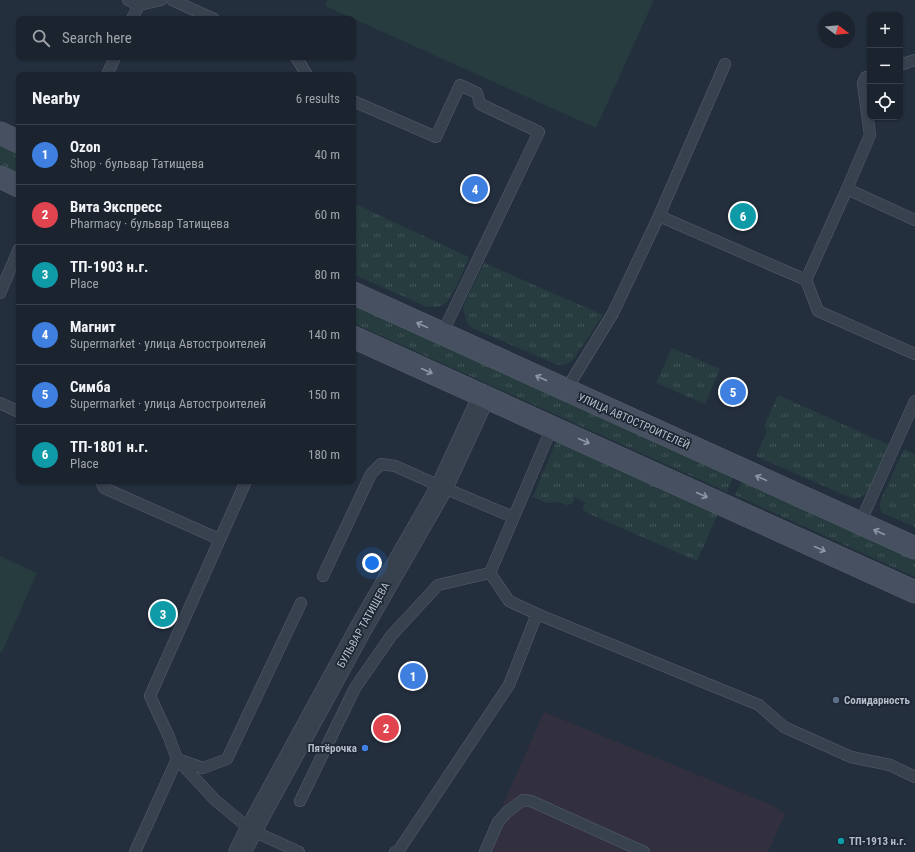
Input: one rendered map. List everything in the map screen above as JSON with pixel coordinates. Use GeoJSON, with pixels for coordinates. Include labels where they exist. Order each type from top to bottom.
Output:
{"type":"FeatureCollection","features":[{"type":"Feature","properties":{"kind":"main road"},"geometry":{"type":"LineString","coordinates":[[0,133],[16,141]]}},
{"type":"Feature","properties":{"kind":"main road"},"geometry":{"type":"LineString","coordinates":[[0,177],[16,185]]}},
{"type":"Feature","properties":{"kind":"main road","name":"УЛИЦА АВТОСТРОИТЕЛЕЙ"},"geometry":{"type":"LineString","coordinates":[[356,294],[915,548]]}},
{"type":"Feature","properties":{"kind":"main road"},"geometry":{"type":"LineString","coordinates":[[356,338],[915,592]]}},
{"type":"Feature","properties":{"kind":"street","name":"БУЛЬВАР ТАТИЩЕВА"},"geometry":{"type":"LineString","coordinates":[[240,852],[360,630],[442,487],[484,396]]}},
{"type":"Feature","properties":{"kind":"lane"},"geometry":{"type":"LineString","coordinates":[[128,0],[139,5],[161,0]]}},
{"type":"Feature","properties":{"kind":"lane"},"geometry":{"type":"LineString","coordinates":[[172,0],[207,16]]}},
{"type":"Feature","properties":{"kind":"lane"},"geometry":{"type":"LineString","coordinates":[[134,16],[139,5]]}},
{"type":"Feature","properties":{"kind":"lane"},"geometry":{"type":"LineString","coordinates":[[108,72],[114,60]]}},
{"type":"Feature","properties":{"kind":"lane"},"geometry":{"type":"LineString","coordinates":[[298,60],[305,72]]}},
{"type":"Feature","properties":{"kind":"lane"},"geometry":{"type":"LineString","coordinates":[[903,64],[915,60]]}},
{"type":"Feature","properties":{"kind":"lane"},"geometry":{"type":"LineString","coordinates":[[566,390],[613,313],[659,216],[725,64]]}},
{"type":"Feature","properties":{"kind":"lane"},"geometry":{"type":"LineString","coordinates":[[806,280],[870,135],[863,83],[867,77]]}},
{"type":"Feature","properties":{"kind":"lane"},"geometry":{"type":"LineString","coordinates":[[356,102],[436,137],[460,85],[477,93],[480,104],[539,132],[442,334]]}},
{"type":"Feature","properties":{"kind":"lane"},"geometry":{"type":"LineString","coordinates":[[847,189],[915,220]]}},
{"type":"Feature","properties":{"kind":"lane"},"geometry":{"type":"LineString","coordinates":[[659,216],[806,280],[818,311],[915,354]]}},
{"type":"Feature","properties":{"kind":"lane"},"geometry":{"type":"LineString","coordinates":[[0,293],[16,256]]}},
{"type":"Feature","properties":{"kind":"lane"},"geometry":{"type":"LineString","coordinates":[[860,523],[915,401]]}},
{"type":"Feature","properties":{"kind":"lane"},"geometry":{"type":"LineString","coordinates":[[0,403],[16,411]]}},
{"type":"Feature","properties":{"kind":"lane"},"geometry":{"type":"LineString","coordinates":[[490,573],[552,427]]}},
{"type":"Feature","properties":{"kind":"lane"},"geometry":{"type":"LineString","coordinates":[[323,576],[371,474],[381,464],[396,466],[514,517]]}},
{"type":"Feature","properties":{"kind":"lane"},"geometry":{"type":"LineString","coordinates":[[102,484],[104,488],[220,540]]}},
{"type":"Feature","properties":{"kind":"lane"},"geometry":{"type":"LineString","coordinates":[[245,484],[150,696],[177,758],[215,800],[251,830],[299,852]]}},
{"type":"Feature","properties":{"kind":"lane"},"geometry":{"type":"LineString","coordinates":[[490,573],[509,601],[537,614],[759,705],[784,728],[850,757],[890,765],[915,777]]}},
{"type":"Feature","properties":{"kind":"lane"},"geometry":{"type":"LineString","coordinates":[[300,801],[355,688],[391,636],[438,585],[490,573]]}},
{"type":"Feature","properties":{"kind":"lane"},"geometry":{"type":"LineString","coordinates":[[177,758],[203,768],[227,759],[301,603]]}},
{"type":"Feature","properties":{"kind":"lane"},"geometry":{"type":"LineString","coordinates":[[395,852],[399,850],[509,685],[537,614]]}},
{"type":"Feature","properties":{"kind":"lane"},"geometry":{"type":"LineString","coordinates":[[135,852],[177,758]]}},
{"type":"Feature","properties":{"kind":"lane"},"geometry":{"type":"LineString","coordinates":[[485,852],[498,822],[507,812],[523,800],[531,801],[644,852]]}},
{"type":"Feature","properties":{"kind":"shaded area"},"geometry":{"type":"Polygon","coordinates":[[[544,712],[774,806],[785,814],[768,852],[482,852],[544,712]]]}},
{"type":"Feature","properties":{"kind":"green space"},"geometry":{"type":"Polygon","coordinates":[[[327,0],[654,0],[596,128],[356,20],[356,16],[347,16],[325,6],[327,0]]]}},
{"type":"Feature","properties":{"kind":"green space"},"geometry":{"type":"Polygon","coordinates":[[[0,143],[16,151],[16,172],[0,164],[0,143]]]}},
{"type":"Feature","properties":{"kind":"green space"},"geometry":{"type":"Polygon","coordinates":[[[356,204],[469,257],[451,296],[447,301],[443,305],[437,307],[427,307],[356,275],[356,204]]]}},
{"type":"Feature","properties":{"kind":"green space"},"geometry":{"type":"Polygon","coordinates":[[[484,263],[603,315],[573,360],[566,364],[558,365],[472,328],[468,324],[463,310],[465,302],[484,263]]]}},
{"type":"Feature","properties":{"kind":"green space"},"geometry":{"type":"Polygon","coordinates":[[[356,303],[734,475],[727,492],[356,324],[356,303]]]}},
{"type":"Feature","properties":{"kind":"green space"},"geometry":{"type":"Polygon","coordinates":[[[672,348],[720,369],[705,404],[656,383],[672,348]]]}},
{"type":"Feature","properties":{"kind":"green space"},"geometry":{"type":"Polygon","coordinates":[[[778,395],[889,445],[868,492],[861,497],[853,499],[756,456],[767,431],[764,426],[778,395]]]}},
{"type":"Feature","properties":{"kind":"green space"},"geometry":{"type":"Polygon","coordinates":[[[559,441],[721,507],[697,561],[585,512],[583,508],[585,502],[575,497],[572,504],[567,505],[558,502],[547,503],[533,497],[555,444],[559,441]]]}},
{"type":"Feature","properties":{"kind":"green space"},"geometry":{"type":"Polygon","coordinates":[[[904,449],[915,454],[915,527],[882,513],[880,507],[880,502],[904,449]]]}},
{"type":"Feature","properties":{"kind":"green space"},"geometry":{"type":"Polygon","coordinates":[[[742,480],[915,559],[915,577],[735,495],[742,480]]]}},
{"type":"Feature","properties":{"kind":"green space"},"geometry":{"type":"Polygon","coordinates":[[[0,556],[37,573],[2,652],[0,651],[0,556]]]}},
{"type":"Feature","properties":{"kind":"place","name":"Магнит"},"geometry":{"type":"Point","coordinates":[475,189]}},
{"type":"Feature","properties":{"kind":"place","name":"ТП-1801 н.г."},"geometry":{"type":"Point","coordinates":[743,216]}},
{"type":"Feature","properties":{"kind":"place","name":"Симба"},"geometry":{"type":"Point","coordinates":[733,392]}},
{"type":"Feature","properties":{"kind":"place","name":"ТП-1903 н.г."},"geometry":{"type":"Point","coordinates":[163,614]}},
{"type":"Feature","properties":{"kind":"place","name":"Ozon"},"geometry":{"type":"Point","coordinates":[413,676]}},
{"type":"Feature","properties":{"kind":"place","name":"Солидарность"},"geometry":{"type":"Point","coordinates":[836,700]}},
{"type":"Feature","properties":{"kind":"place","name":"Вита Экспресс"},"geometry":{"type":"Point","coordinates":[386,728]}},
{"type":"Feature","properties":{"kind":"place","name":"Пятёрочка"},"geometry":{"type":"Point","coordinates":[365,748]}},
{"type":"Feature","properties":{"kind":"place","name":"ТП-1913 н.г."},"geometry":{"type":"Point","coordinates":[841,841]}}]}
